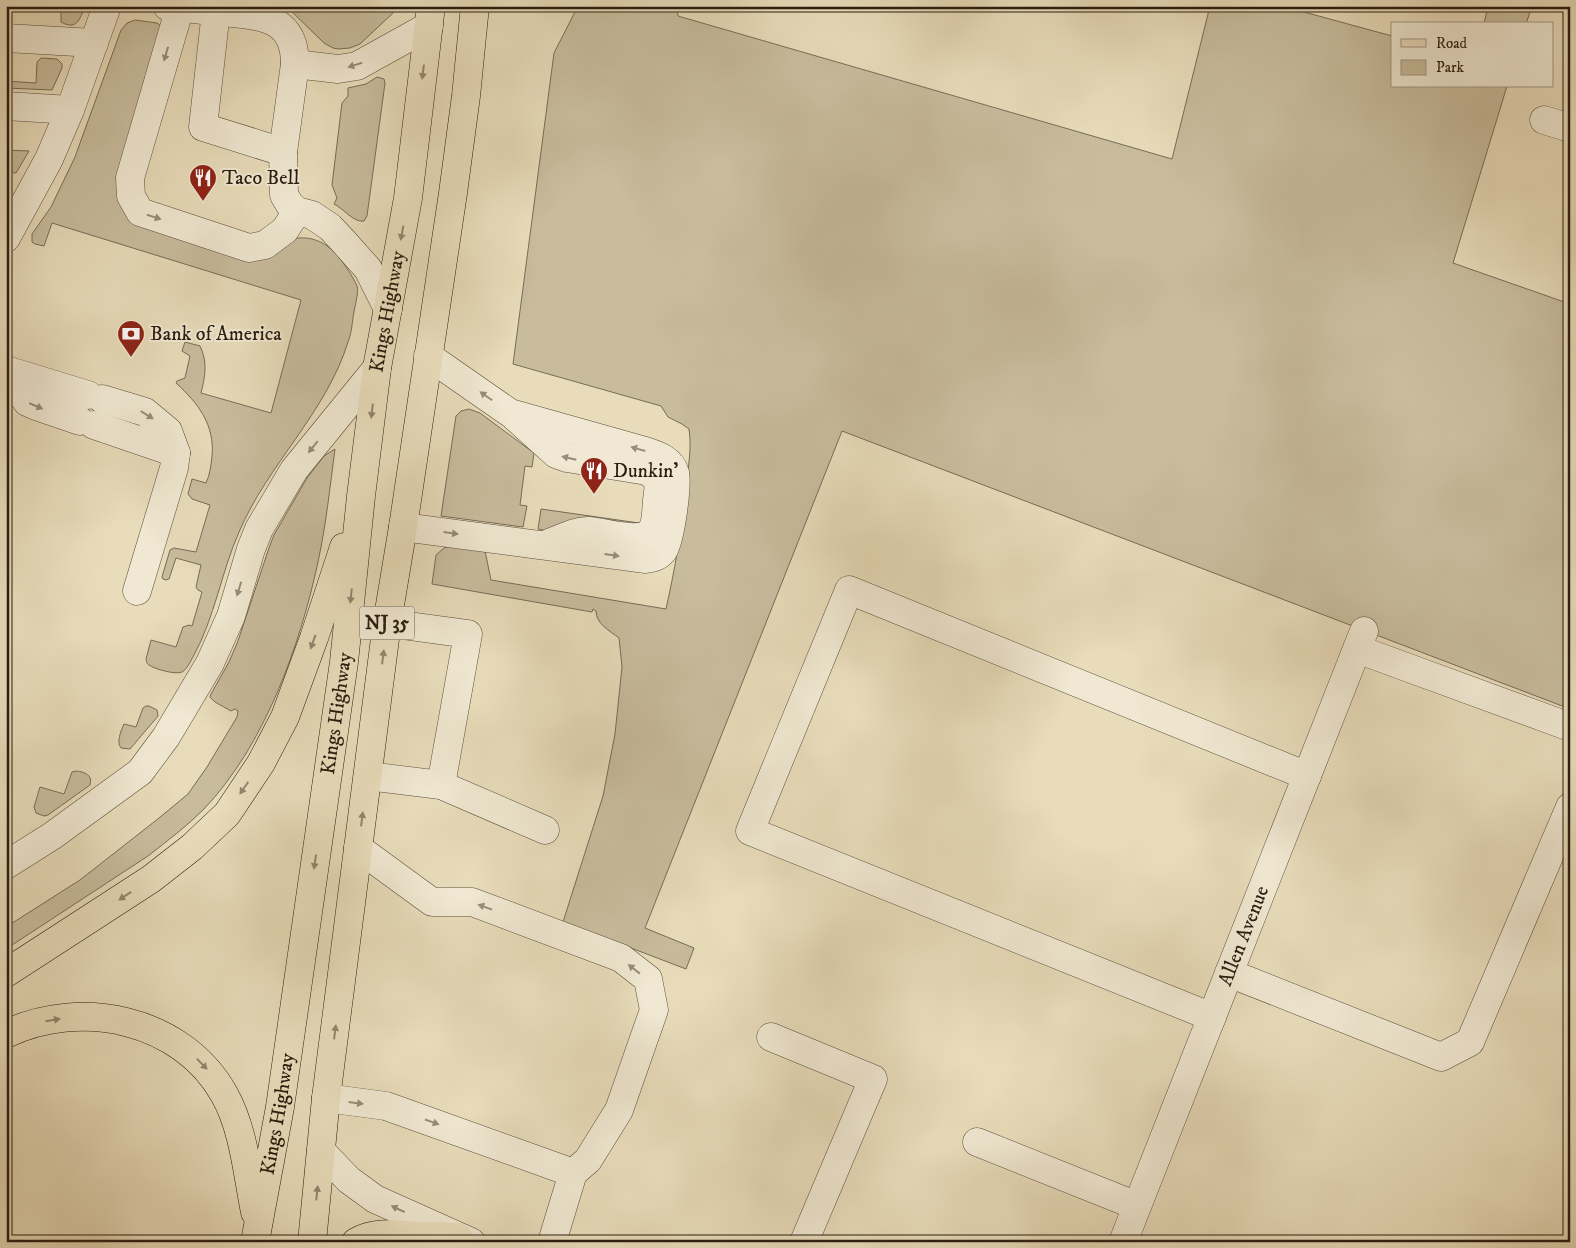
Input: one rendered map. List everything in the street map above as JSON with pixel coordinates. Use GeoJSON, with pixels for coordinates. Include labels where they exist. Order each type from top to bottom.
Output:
{"type":"FeatureCollection","features":[{"type":"Feature","properties":{"kind":"main road","name":"Kings Highway"},"geometry":{"type":"LineString","coordinates":[[312,1242],[326,1098],[387,622],[403,526],[466,96],[475,6]]}},
{"type":"Feature","properties":{"kind":"main road","name":"Kings Highway"},"geometry":{"type":"LineString","coordinates":[[256,1234],[280,1107],[341,681],[377,368],[408,198],[430,16]]}},
{"type":"Feature","properties":{"kind":"main road"},"geometry":{"type":"LineString","coordinates":[[6,974],[151,879],[192,847],[227,814],[261,763],[285,717],[314,638],[361,496]]}},
{"type":"Feature","properties":{"kind":"main road"},"geometry":{"type":"LineString","coordinates":[[6,1034],[18,1028],[48,1020],[73,1017],[104,1017],[160,1033],[188,1051],[210,1073],[225,1094],[238,1127],[256,1234]]}},
{"type":"Feature","properties":{"kind":"main road"},"geometry":{"type":"LineString","coordinates":[[356,1242],[369,1236],[393,1233],[466,1240]]}},
{"type":"Feature","properties":{"kind":"street"},"geometry":{"type":"LineString","coordinates":[[6,238],[17,194],[49,159],[70,110],[106,6]]}},
{"type":"Feature","properties":{"kind":"street"},"geometry":{"type":"LineString","coordinates":[[297,211],[284,230],[278,235],[265,245],[249,248],[140,212],[131,196],[130,178],[173,7],[261,16],[279,24],[291,38],[295,52],[295,64],[283,152],[284,195],[290,205],[297,211],[312,215],[330,227],[368,269],[388,309]]}},
{"type":"Feature","properties":{"kind":"street"},"geometry":{"type":"LineString","coordinates":[[216,12],[204,127],[283,152]]}},
{"type":"Feature","properties":{"kind":"street"},"geometry":{"type":"LineString","coordinates":[[295,64],[338,69],[357,66],[430,16]]}},
{"type":"Feature","properties":{"kind":"street"},"geometry":{"type":"LineString","coordinates":[[6,38],[94,43]]}},
{"type":"Feature","properties":{"kind":"street"},"geometry":{"type":"LineString","coordinates":[[6,106],[70,110]]}},
{"type":"Feature","properties":{"kind":"street"},"geometry":{"type":"LineString","coordinates":[[1544,120],[1570,128]]}},
{"type":"Feature","properties":{"kind":"street"},"geometry":{"type":"LineString","coordinates":[[403,526],[646,559],[656,557],[665,550],[669,538],[675,492],[675,473],[665,458],[645,450],[510,412],[428,356]]}},
{"type":"Feature","properties":{"kind":"street"},"geometry":{"type":"LineString","coordinates":[[6,865],[52,836],[140,772],[166,737],[210,663],[231,616],[258,529],[294,470],[377,368]]}},
{"type":"Feature","properties":{"kind":"street"},"geometry":{"type":"LineString","coordinates":[[7,370],[145,412],[168,431],[176,453],[174,468],[136,591]]}},
{"type":"Feature","properties":{"kind":"street"},"geometry":{"type":"LineString","coordinates":[[7,370],[27,402],[176,453]]}},
{"type":"Feature","properties":{"kind":"street"},"geometry":{"type":"LineString","coordinates":[[1212,1017],[750,830],[849,590],[1307,776]]}},
{"type":"Feature","properties":{"kind":"street"},"geometry":{"type":"LineString","coordinates":[[387,622],[468,634],[441,785]]}},
{"type":"Feature","properties":{"kind":"street","name":"Allen Avenue"},"geometry":{"type":"LineString","coordinates":[[1123,1242],[1361,640],[1570,727]]}},
{"type":"Feature","properties":{"kind":"street"},"geometry":{"type":"LineString","coordinates":[[368,776],[441,785],[545,830]]}},
{"type":"Feature","properties":{"kind":"street"},"geometry":{"type":"LineString","coordinates":[[1229,973],[1441,1057],[1470,1042],[1570,806]]}},
{"type":"Feature","properties":{"kind":"street"},"geometry":{"type":"LineString","coordinates":[[358,848],[432,902],[472,902],[621,958],[648,979],[654,1010],[619,1110],[588,1160],[573,1173],[552,1242]]}},
{"type":"Feature","properties":{"kind":"street"},"geometry":{"type":"LineString","coordinates":[[771,1037],[873,1079],[804,1242]]}},
{"type":"Feature","properties":{"kind":"street"},"geometry":{"type":"LineString","coordinates":[[326,1098],[386,1106],[573,1173]]}},
{"type":"Feature","properties":{"kind":"street"},"geometry":{"type":"LineString","coordinates":[[977,1142],[1137,1206]]}},
{"type":"Feature","properties":{"kind":"street"},"geometry":{"type":"LineString","coordinates":[[321,1151],[349,1180],[375,1199],[466,1240]]}},
{"type":"Feature","properties":{"kind":"green space"},"geometry":{"type":"Polygon","coordinates":[[[61,6],[85,6],[77,22],[71,25],[61,22],[61,6]]]}},
{"type":"Feature","properties":{"kind":"green space"},"geometry":{"type":"Polygon","coordinates":[[[286,6],[395,6],[393,13],[360,44],[350,48],[338,49],[324,43],[286,6]]]}},
{"type":"Feature","properties":{"kind":"green space"},"geometry":{"type":"Polygon","coordinates":[[[578,6],[677,6],[678,16],[1172,159],[1210,6],[1282,6],[1391,36],[1391,88],[1506,88],[1453,263],[1570,304],[1570,709],[842,431],[645,928],[694,948],[686,969],[563,922],[603,796],[615,734],[622,667],[619,638],[598,620],[596,611],[593,609],[592,612],[432,584],[436,555],[449,546],[485,551],[491,580],[666,609],[682,518],[690,443],[689,429],[668,417],[661,406],[513,364],[554,53],[578,6]]]}},
{"type":"Feature","properties":{"kind":"green space"},"geometry":{"type":"Polygon","coordinates":[[[1488,6],[1532,6],[1527,22],[1484,22],[1488,6]]]}},
{"type":"Feature","properties":{"kind":"green space"},"geometry":{"type":"Polygon","coordinates":[[[135,20],[157,23],[161,26],[135,220],[292,239],[312,239],[329,247],[339,257],[357,286],[350,334],[338,368],[326,392],[251,507],[227,563],[201,642],[187,667],[179,673],[155,668],[147,663],[146,659],[151,640],[176,647],[183,627],[192,626],[202,592],[196,587],[201,565],[176,558],[169,579],[166,580],[162,577],[170,550],[174,548],[196,552],[210,505],[192,499],[188,494],[192,479],[206,483],[211,466],[212,445],[211,434],[203,415],[191,398],[176,383],[185,378],[190,356],[182,351],[185,342],[200,346],[203,352],[205,375],[201,393],[271,413],[301,300],[52,223],[44,246],[32,242],[32,234],[51,207],[75,157],[121,30],[127,23],[135,20]]]}},
{"type":"Feature","properties":{"kind":"green space"},"geometry":{"type":"Polygon","coordinates":[[[41,58],[57,59],[62,64],[52,90],[6,88],[6,81],[36,83],[37,62],[41,58]]]}},
{"type":"Feature","properties":{"kind":"green space"},"geometry":{"type":"Polygon","coordinates":[[[377,77],[384,79],[385,83],[367,216],[364,221],[360,221],[334,204],[337,198],[332,185],[342,103],[348,96],[348,88],[366,84],[377,77]]]}},
{"type":"Feature","properties":{"kind":"green space"},"geometry":{"type":"Polygon","coordinates":[[[6,150],[29,151],[16,173],[6,172],[6,150]]]}},
{"type":"Feature","properties":{"kind":"green space"},"geometry":{"type":"Polygon","coordinates":[[[469,409],[480,413],[534,453],[532,467],[525,466],[520,505],[527,506],[523,527],[441,516],[456,416],[461,411],[469,409]]]}},
{"type":"Feature","properties":{"kind":"green space"},"geometry":{"type":"Polygon","coordinates":[[[335,449],[321,548],[301,627],[290,661],[277,694],[261,726],[225,785],[190,822],[148,856],[6,949],[6,927],[80,880],[159,818],[188,794],[207,767],[237,717],[238,711],[235,709],[231,711],[210,697],[238,641],[274,535],[307,478],[324,456],[335,449]]]}},
{"type":"Feature","properties":{"kind":"green space"},"geometry":{"type":"Polygon","coordinates":[[[541,509],[646,524],[547,531],[538,529],[541,509]]]}},
{"type":"Feature","properties":{"kind":"green space"},"geometry":{"type":"Polygon","coordinates":[[[146,706],[157,710],[158,716],[130,749],[121,748],[119,740],[124,724],[136,727],[143,708],[146,706]]]}},
{"type":"Feature","properties":{"kind":"green space"},"geometry":{"type":"Polygon","coordinates":[[[76,771],[89,776],[90,785],[48,815],[44,816],[36,813],[34,807],[40,787],[64,794],[72,772],[76,771]]]}},
{"type":"Feature","properties":{"kind":"place","name":"Taco Bell"},"geometry":{"type":"Point","coordinates":[203,202]}},
{"type":"Feature","properties":{"kind":"place","name":"Bank of America"},"geometry":{"type":"Point","coordinates":[131,358]}},
{"type":"Feature","properties":{"kind":"place","name":"Dunkin'"},"geometry":{"type":"Point","coordinates":[594,495]}}]}
